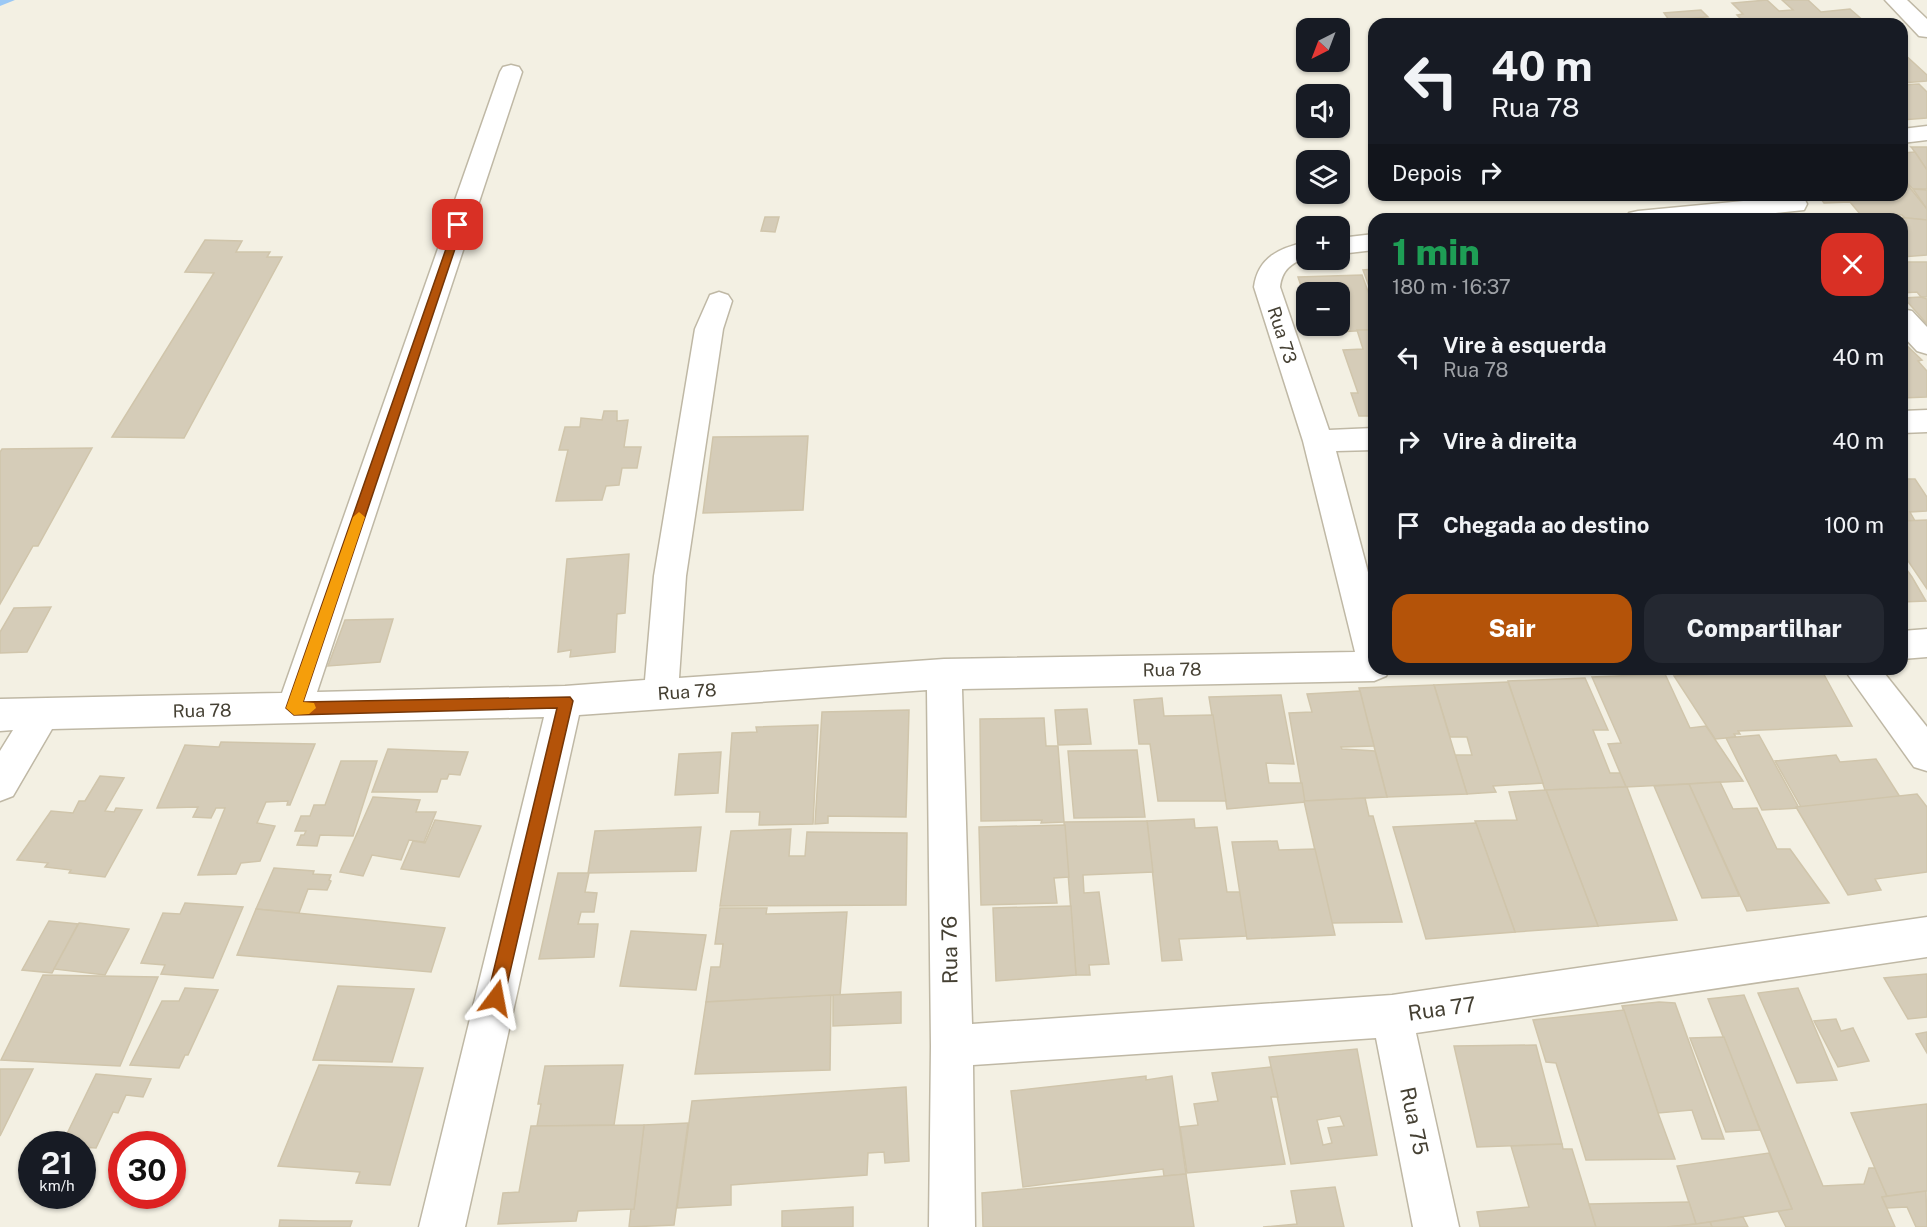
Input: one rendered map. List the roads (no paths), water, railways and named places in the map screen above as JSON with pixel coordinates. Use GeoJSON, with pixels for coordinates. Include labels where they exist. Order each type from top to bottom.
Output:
{"type":"FeatureCollection","features":[{"type":"Feature","properties":{"kind":"street"},"geometry":{"type":"LineString","coordinates":[[1895,0],[1927,31]]}},
{"type":"Feature","properties":{"kind":"street"},"geometry":{"type":"LineString","coordinates":[[294,708],[511,72]]}},
{"type":"Feature","properties":{"kind":"street"},"geometry":{"type":"LineString","coordinates":[[1908,135],[1927,133]]}},
{"type":"Feature","properties":{"kind":"street"},"geometry":{"type":"LineString","coordinates":[[1711,213],[1796,206]]}},
{"type":"Feature","properties":{"kind":"street"},"geometry":{"type":"LineString","coordinates":[[1350,245],[1368,243]]}},
{"type":"Feature","properties":{"kind":"street","name":"Rua 73"},"geometry":{"type":"LineString","coordinates":[[1296,253],[1277,262],[1267,274],[1267,287],[1318,441],[1368,636]]}},
{"type":"Feature","properties":{"kind":"street"},"geometry":{"type":"LineString","coordinates":[[661,694],[670,576],[709,329],[719,301]]}},
{"type":"Feature","properties":{"kind":"street"},"geometry":{"type":"LineString","coordinates":[[1908,324],[1927,344]]}},
{"type":"Feature","properties":{"kind":"street"},"geometry":{"type":"LineString","coordinates":[[1908,422],[1927,421]]}},
{"type":"Feature","properties":{"kind":"street"},"geometry":{"type":"LineString","coordinates":[[1318,441],[1368,439]]}},
{"type":"Feature","properties":{"kind":"street"},"geometry":{"type":"LineString","coordinates":[[1908,645],[1927,643]]}},
{"type":"Feature","properties":{"kind":"street","name":"Rua 78"},"geometry":{"type":"LineString","coordinates":[[0,715],[565,701],[944,674],[1368,666]]}},
{"type":"Feature","properties":{"kind":"street","name":"Rua 76"},"geometry":{"type":"LineString","coordinates":[[944,674],[952,1046],[952,1227]]}},
{"type":"Feature","properties":{"kind":"street"},"geometry":{"type":"LineString","coordinates":[[1867,675],[1927,755]]}},
{"type":"Feature","properties":{"kind":"street"},"geometry":{"type":"LineString","coordinates":[[442,1227],[565,701]]}},
{"type":"Feature","properties":{"kind":"street"},"geometry":{"type":"LineString","coordinates":[[0,784],[42,714]]}},
{"type":"Feature","properties":{"kind":"street","name":"Rua 77"},"geometry":{"type":"LineString","coordinates":[[952,1046],[1392,1016],[1927,937]]}},
{"type":"Feature","properties":{"kind":"street","name":"Rua 75"},"geometry":{"type":"LineString","coordinates":[[1392,1016],[1436,1227]]}},
{"type":"Feature","properties":{"kind":"waterway"},"geometry":{"type":"LineString","coordinates":[[0,3],[10,0]]}}]}
